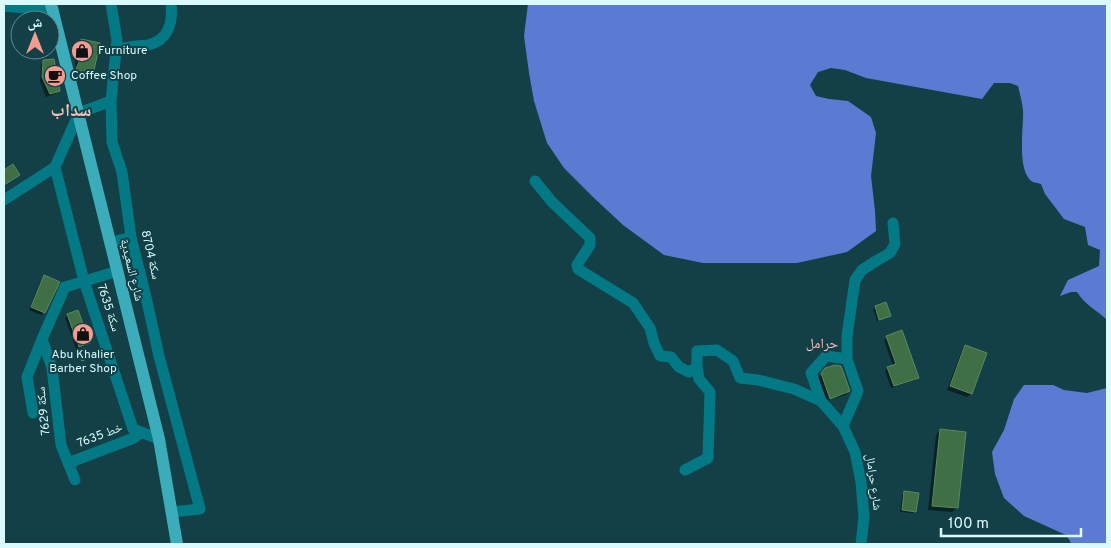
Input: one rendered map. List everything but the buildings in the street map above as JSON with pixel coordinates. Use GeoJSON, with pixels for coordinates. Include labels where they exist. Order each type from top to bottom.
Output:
{"type":"FeatureCollection","features":[{"type":"Feature","properties":{"kind":"main road","name":"شارع السعيدية"},"geometry":{"type":"LineString","coordinates":[[51,5],[159,439],[177,544]]}},
{"type":"Feature","properties":{"kind":"street","name":"سكة 8704"},"geometry":{"type":"LineString","coordinates":[[111,4],[117,40],[112,101],[112,142],[122,172],[131,237],[158,356],[200,509],[172,512]]}},
{"type":"Feature","properties":{"kind":"street"},"geometry":{"type":"LineString","coordinates":[[116,50],[148,45],[159,40],[171,25],[171,4]]}},
{"type":"Feature","properties":{"kind":"street"},"geometry":{"type":"LineString","coordinates":[[4,6],[35,9],[51,5]]}},
{"type":"Feature","properties":{"kind":"street"},"geometry":{"type":"LineString","coordinates":[[4,200],[55,167],[79,113],[112,101]]}},
{"type":"Feature","properties":{"kind":"street","name":"سكة 7635"},"geometry":{"type":"LineString","coordinates":[[55,167],[84,281],[133,429],[140,432]]}},
{"type":"Feature","properties":{"kind":"street"},"geometry":{"type":"LineString","coordinates":[[535,182],[552,202],[590,238],[590,245],[578,269],[633,303],[650,328],[660,356],[671,357],[679,367],[689,372],[697,367]]}},
{"type":"Feature","properties":{"kind":"street"},"geometry":{"type":"LineString","coordinates":[[843,426],[858,391],[847,359],[847,336],[855,280],[862,270],[890,253],[895,244],[893,223]]}},
{"type":"Feature","properties":{"kind":"street"},"geometry":{"type":"LineString","coordinates":[[110,243],[131,237]]}},
{"type":"Feature","properties":{"kind":"street","name":"سكة 7629"},"geometry":{"type":"LineString","coordinates":[[33,413],[27,377],[65,287],[118,271]]}},
{"type":"Feature","properties":{"kind":"street","name":"سكة 7629"},"geometry":{"type":"LineString","coordinates":[[42,339],[52,368],[61,445],[75,480]]}},
{"type":"Feature","properties":{"kind":"street"},"geometry":{"type":"LineString","coordinates":[[685,470],[708,458],[710,392],[699,379],[697,351],[717,350],[733,361],[740,378],[758,380],[794,389],[822,402]]}},
{"type":"Feature","properties":{"kind":"street","name":"شارع حرامال"},"geometry":{"type":"LineString","coordinates":[[847,359],[826,356],[811,373],[822,402],[843,426],[855,452],[861,482],[864,517],[861,544]]}},
{"type":"Feature","properties":{"kind":"street"},"geometry":{"type":"LineString","coordinates":[[140,432],[159,439]]}},
{"type":"Feature","properties":{"kind":"street","name":"7635 خط"},"geometry":{"type":"LineString","coordinates":[[68,463],[134,438],[140,432]]}},
{"type":"Feature","properties":{"kind":"water"},"geometry":{"type":"Polygon","coordinates":[[[528,4],[1107,4],[1107,320],[1087,304],[1077,292],[1060,296],[1068,280],[1099,266],[1100,250],[1088,245],[1085,227],[1064,219],[1045,194],[1041,184],[1033,182],[1024,169],[1022,149],[1023,110],[1018,86],[1010,83],[994,83],[982,99],[866,78],[845,70],[831,68],[818,72],[810,85],[816,96],[848,101],[871,117],[876,133],[871,176],[876,231],[847,252],[797,263],[703,263],[664,255],[623,225],[564,168],[547,143],[534,101],[529,73],[524,36],[528,4]]]}},
{"type":"Feature","properties":{"kind":"water"},"geometry":{"type":"Polygon","coordinates":[[[1024,385],[1053,385],[1064,390],[1087,393],[1107,388],[1107,544],[1071,544],[1066,535],[1024,516],[1004,498],[995,474],[992,452],[1004,430],[1014,399],[1024,385]]]}},
{"type":"Feature","properties":{"kind":"place","name":"Furniture"},"geometry":{"type":"Point","coordinates":[82,51]}},
{"type":"Feature","properties":{"kind":"place","name":"Coffee Shop"},"geometry":{"type":"Point","coordinates":[55,76]}},
{"type":"Feature","properties":{"kind":"place","name":"Abu Khalier Barber Shop"},"geometry":{"type":"Point","coordinates":[83,334]}},
{"type":"Feature","properties":{"kind":"district","name":"سداب"},"geometry":{"type":"Point","coordinates":[71,111]}},
{"type":"Feature","properties":{"kind":"district","name":"حرامل"},"geometry":{"type":"Point","coordinates":[822,344]}}]}
